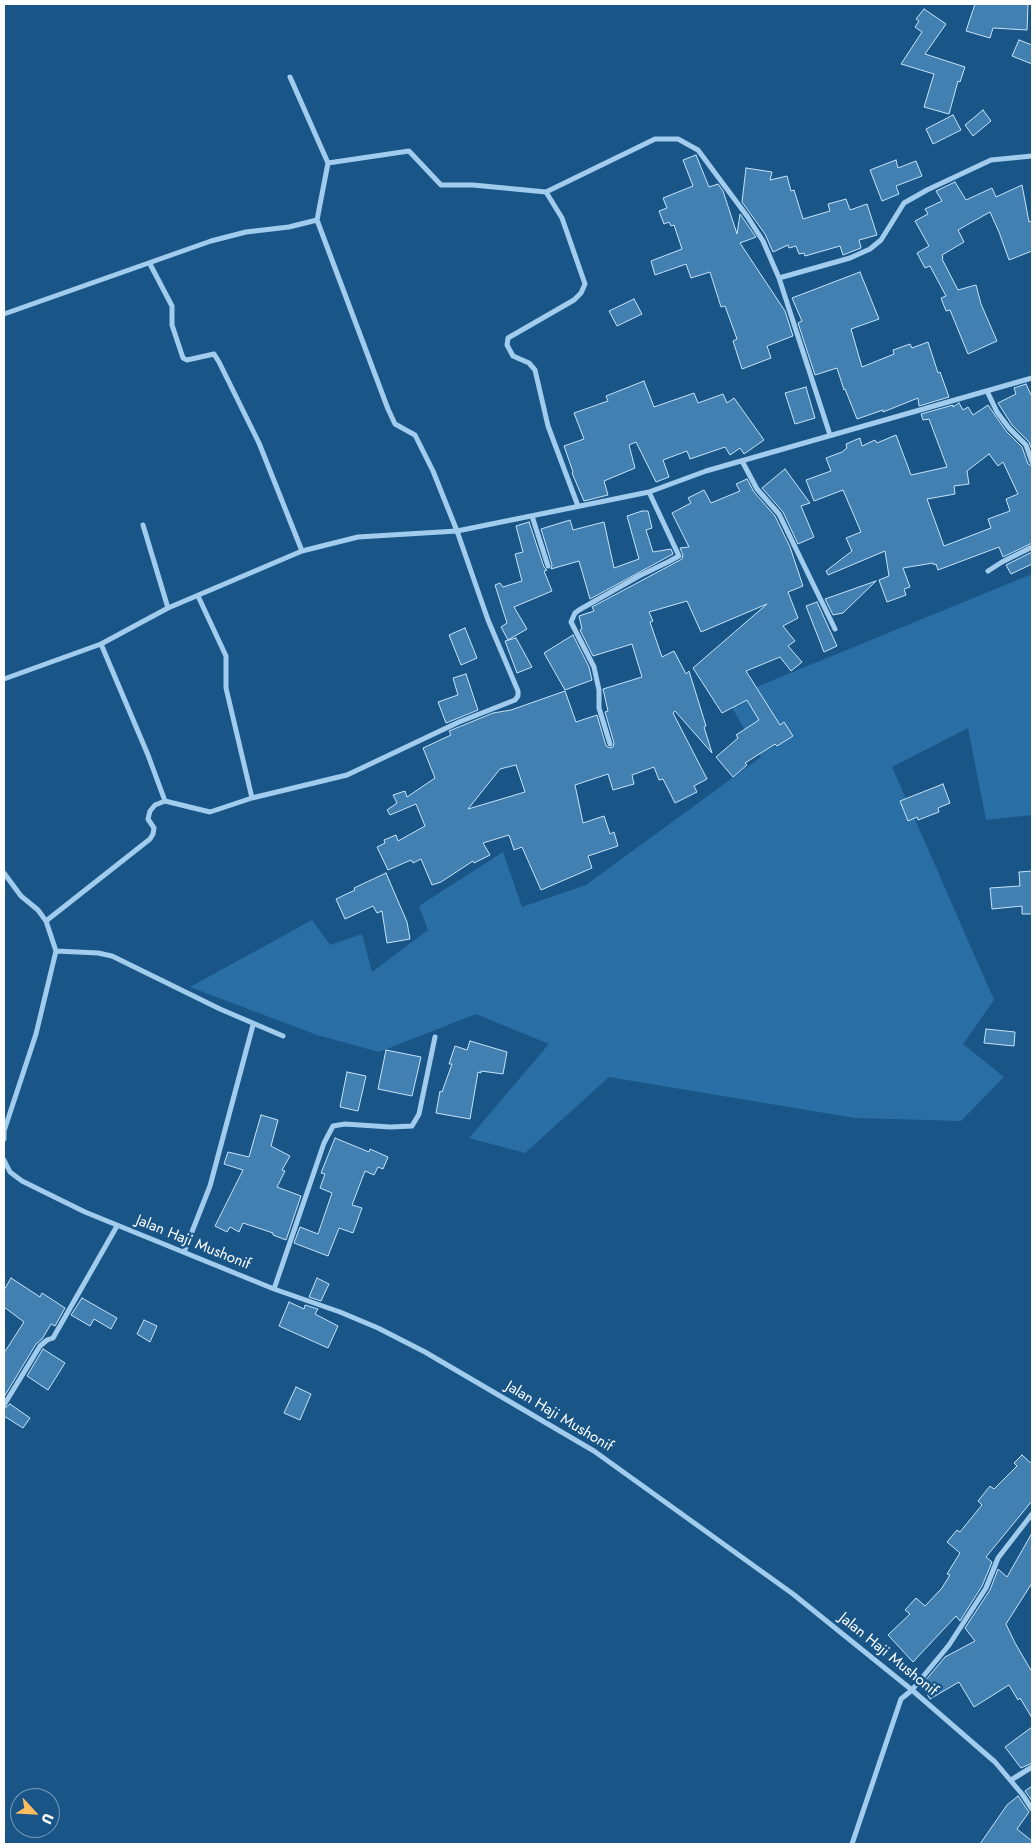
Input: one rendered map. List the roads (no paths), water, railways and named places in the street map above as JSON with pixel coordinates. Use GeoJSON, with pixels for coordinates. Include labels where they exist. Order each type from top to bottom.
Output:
{"type":"FeatureCollection","features":[{"type":"Feature","properties":{"kind":"street"},"geometry":{"type":"LineString","coordinates":[[46,921],[150,839],[154,828],[148,818],[150,811],[155,805],[165,801],[210,812],[252,798],[347,775],[459,722],[515,700],[518,696],[518,691],[488,620],[457,531],[419,441],[415,435],[395,424],[388,409],[317,220],[328,163],[290,76]]}},
{"type":"Feature","properties":{"kind":"street"},"geometry":{"type":"LineString","coordinates":[[328,163],[409,151],[441,184],[474,185],[546,192],[655,140],[678,139],[698,150],[747,216],[763,241],[779,278],[830,435]]}},
{"type":"Feature","properties":{"kind":"street"},"geometry":{"type":"LineString","coordinates":[[779,278],[850,258],[870,249],[881,240],[904,202],[927,190],[991,160],[1032,156]]}},
{"type":"Feature","properties":{"kind":"street"},"geometry":{"type":"LineString","coordinates":[[546,192],[562,218],[585,284],[581,293],[574,300],[508,338],[506,346],[513,356],[529,363],[535,370],[548,426],[578,506]]}},
{"type":"Feature","properties":{"kind":"street"},"geometry":{"type":"LineString","coordinates":[[4,314],[211,241],[246,232],[289,227],[317,220]]}},
{"type":"Feature","properties":{"kind":"street"},"geometry":{"type":"LineString","coordinates":[[150,264],[172,306],[172,324],[183,358],[187,360],[214,354],[219,362],[259,443],[302,551]]}},
{"type":"Feature","properties":{"kind":"street"},"geometry":{"type":"LineString","coordinates":[[4,679],[101,644],[168,608],[302,551],[358,537],[457,531],[650,492],[706,471],[1032,378]]}},
{"type":"Feature","properties":{"kind":"street"},"geometry":{"type":"LineString","coordinates":[[987,392],[997,412],[1009,428],[1026,445],[1032,462]]}},
{"type":"Feature","properties":{"kind":"street"},"geometry":{"type":"LineString","coordinates":[[742,461],[757,489],[779,514],[835,629]]}},
{"type":"Feature","properties":{"kind":"street"},"geometry":{"type":"LineString","coordinates":[[610,744],[599,708],[599,690],[594,667],[571,622],[575,613],[579,610],[679,556],[650,492]]}},
{"type":"Feature","properties":{"kind":"street"},"geometry":{"type":"LineString","coordinates":[[532,516],[548,566]]}},
{"type":"Feature","properties":{"kind":"street"},"geometry":{"type":"LineString","coordinates":[[143,525],[168,608]]}},
{"type":"Feature","properties":{"kind":"street"},"geometry":{"type":"LineString","coordinates":[[988,572],[1032,547]]}},
{"type":"Feature","properties":{"kind":"street"},"geometry":{"type":"LineString","coordinates":[[198,596],[226,656],[226,688],[252,798]]}},
{"type":"Feature","properties":{"kind":"street"},"geometry":{"type":"LineString","coordinates":[[101,644],[148,755],[165,801]]}},
{"type":"Feature","properties":{"kind":"street"},"geometry":{"type":"LineString","coordinates":[[4,873],[21,896],[38,910],[46,921],[56,951],[36,1034],[4,1131],[4,1139]]}},
{"type":"Feature","properties":{"kind":"street"},"geometry":{"type":"LineString","coordinates":[[56,951],[98,953],[112,956],[253,1025],[283,1036]]}},
{"type":"Feature","properties":{"kind":"street"},"geometry":{"type":"LineString","coordinates":[[184,1252],[210,1186],[253,1025]]}},
{"type":"Feature","properties":{"kind":"street"},"geometry":{"type":"LineString","coordinates":[[274,1288],[324,1143],[333,1126],[345,1124],[390,1127],[412,1126],[419,1114],[435,1037]]}},
{"type":"Feature","properties":{"kind":"street","name":"Jalan Haji Mushonif"},"geometry":{"type":"LineString","coordinates":[[4,1162],[10,1172],[22,1182],[117,1226],[378,1328],[425,1352],[586,1446],[793,1594],[912,1690],[995,1762],[1032,1809]]}},
{"type":"Feature","properties":{"kind":"street"},"geometry":{"type":"LineString","coordinates":[[4,1405],[40,1346],[53,1338],[117,1226]]}},
{"type":"Feature","properties":{"kind":"street"},"geometry":{"type":"LineString","coordinates":[[852,1844],[901,1700],[912,1690],[949,1645],[986,1588],[998,1558],[1032,1514]]}},
{"type":"Feature","properties":{"kind":"street"},"geometry":{"type":"LineString","coordinates":[[1011,1780],[1032,1767]]}}]}
